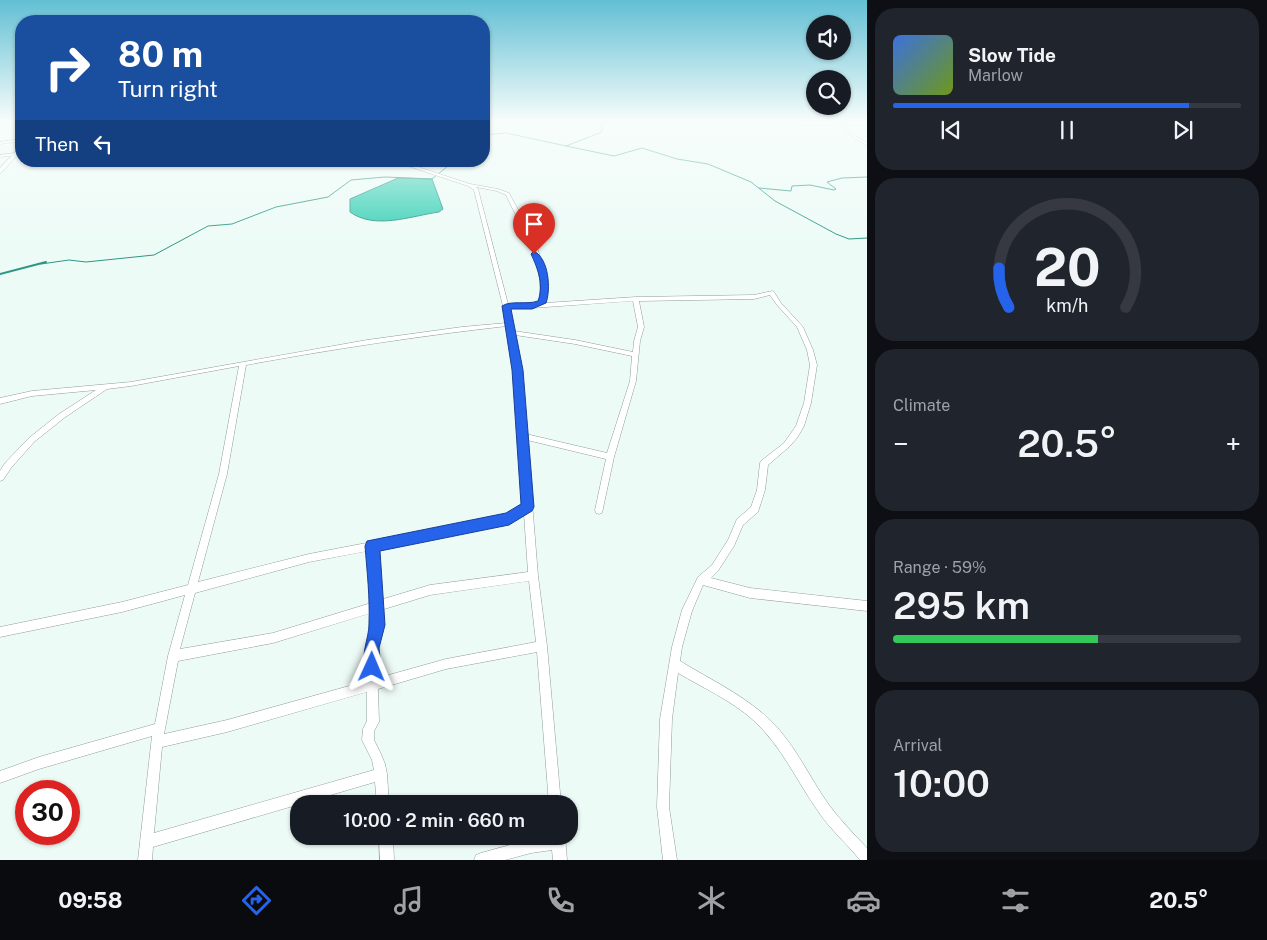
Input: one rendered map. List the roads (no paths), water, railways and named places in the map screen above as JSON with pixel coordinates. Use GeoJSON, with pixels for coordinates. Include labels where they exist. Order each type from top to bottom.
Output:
{"type":"FeatureCollection","features":[{"type":"Feature","properties":{"kind":"main road"},"geometry":{"type":"LineString","coordinates":[[0,172],[10,161]]}},
{"type":"Feature","properties":{"kind":"street"},"geometry":{"type":"LineString","coordinates":[[411,167],[443,178],[508,194],[542,269],[544,295],[542,303],[532,306]]}},
{"type":"Feature","properties":{"kind":"street"},"geometry":{"type":"LineString","coordinates":[[470,185],[478,194],[506,306],[518,370],[533,576],[542,646],[555,795]]}},
{"type":"Feature","properties":{"kind":"street"},"geometry":{"type":"LineString","coordinates":[[506,306],[636,299],[739,298],[772,293],[778,305],[796,321],[803,331],[814,362],[810,399],[799,429],[788,446],[764,463],[761,490],[755,508],[740,522],[731,543],[714,568],[700,580],[687,610],[678,648],[666,719],[664,797],[670,860]]}},
{"type":"Feature","properties":{"kind":"street"},"geometry":{"type":"LineString","coordinates":[[598,510],[610,458],[628,402],[641,326],[636,299]]}},
{"type":"Feature","properties":{"kind":"street"},"geometry":{"type":"LineString","coordinates":[[0,401],[26,394],[58,390],[105,388],[317,349],[510,324]]}},
{"type":"Feature","properties":{"kind":"street"},"geometry":{"type":"LineString","coordinates":[[512,333],[575,342],[636,354]]}},
{"type":"Feature","properties":{"kind":"street"},"geometry":{"type":"LineString","coordinates":[[145,860],[157,742],[173,656],[189,589],[223,474],[243,364]]}},
{"type":"Feature","properties":{"kind":"street"},"geometry":{"type":"LineString","coordinates":[[0,478],[37,434],[80,402],[105,388]]}},
{"type":"Feature","properties":{"kind":"street"},"geometry":{"type":"LineString","coordinates":[[523,436],[610,458]]}},
{"type":"Feature","properties":{"kind":"street"},"geometry":{"type":"LineString","coordinates":[[0,632],[122,607],[309,558],[509,519],[527,507]]}},
{"type":"Feature","properties":{"kind":"street"},"geometry":{"type":"LineString","coordinates":[[372,546],[377,625],[372,648],[374,686],[371,696],[373,722],[367,730],[367,740],[378,761],[382,795]]}},
{"type":"Feature","properties":{"kind":"street"},"geometry":{"type":"LineString","coordinates":[[173,656],[273,638],[370,610],[376,606],[430,590],[533,576]]}},
{"type":"Feature","properties":{"kind":"street"},"geometry":{"type":"LineString","coordinates":[[700,580],[750,593],[867,606]]}},
{"type":"Feature","properties":{"kind":"street"},"geometry":{"type":"LineString","coordinates":[[157,742],[227,726],[374,686],[446,664],[542,646]]}},
{"type":"Feature","properties":{"kind":"street"},"geometry":{"type":"LineString","coordinates":[[676,665],[738,702],[773,731],[790,752],[824,809],[841,831],[867,858]]}},
{"type":"Feature","properties":{"kind":"street"},"geometry":{"type":"LineString","coordinates":[[0,777],[28,766],[118,742],[160,728]]}},
{"type":"Feature","properties":{"kind":"street"},"geometry":{"type":"LineString","coordinates":[[147,842],[381,774]]}},
{"type":"Feature","properties":{"kind":"street"},"geometry":{"type":"LineString","coordinates":[[386,845],[387,860]]}},
{"type":"Feature","properties":{"kind":"street"},"geometry":{"type":"LineString","coordinates":[[482,860],[535,845]]}},
{"type":"Feature","properties":{"kind":"street"},"geometry":{"type":"LineString","coordinates":[[559,845],[560,860]]}},
{"type":"Feature","properties":{"kind":"waterway"},"geometry":{"type":"LineString","coordinates":[[690,161],[708,164],[751,182],[775,201],[836,234],[849,239],[867,238]]}},
{"type":"Feature","properties":{"kind":"waterway"},"geometry":{"type":"LineString","coordinates":[[41,264],[69,260],[86,262],[154,255],[208,226],[232,224],[276,207],[328,197],[351,180],[385,177],[432,179],[447,167]]}},
{"type":"Feature","properties":{"kind":"waterway"},"geometry":{"type":"LineString","coordinates":[[759,188],[791,191],[792,186],[810,185],[834,190],[836,189],[827,182],[842,178],[867,177]]}},
{"type":"Feature","properties":{"kind":"waterway"},"geometry":{"type":"LineString","coordinates":[[0,274],[46,262]]}}]}
